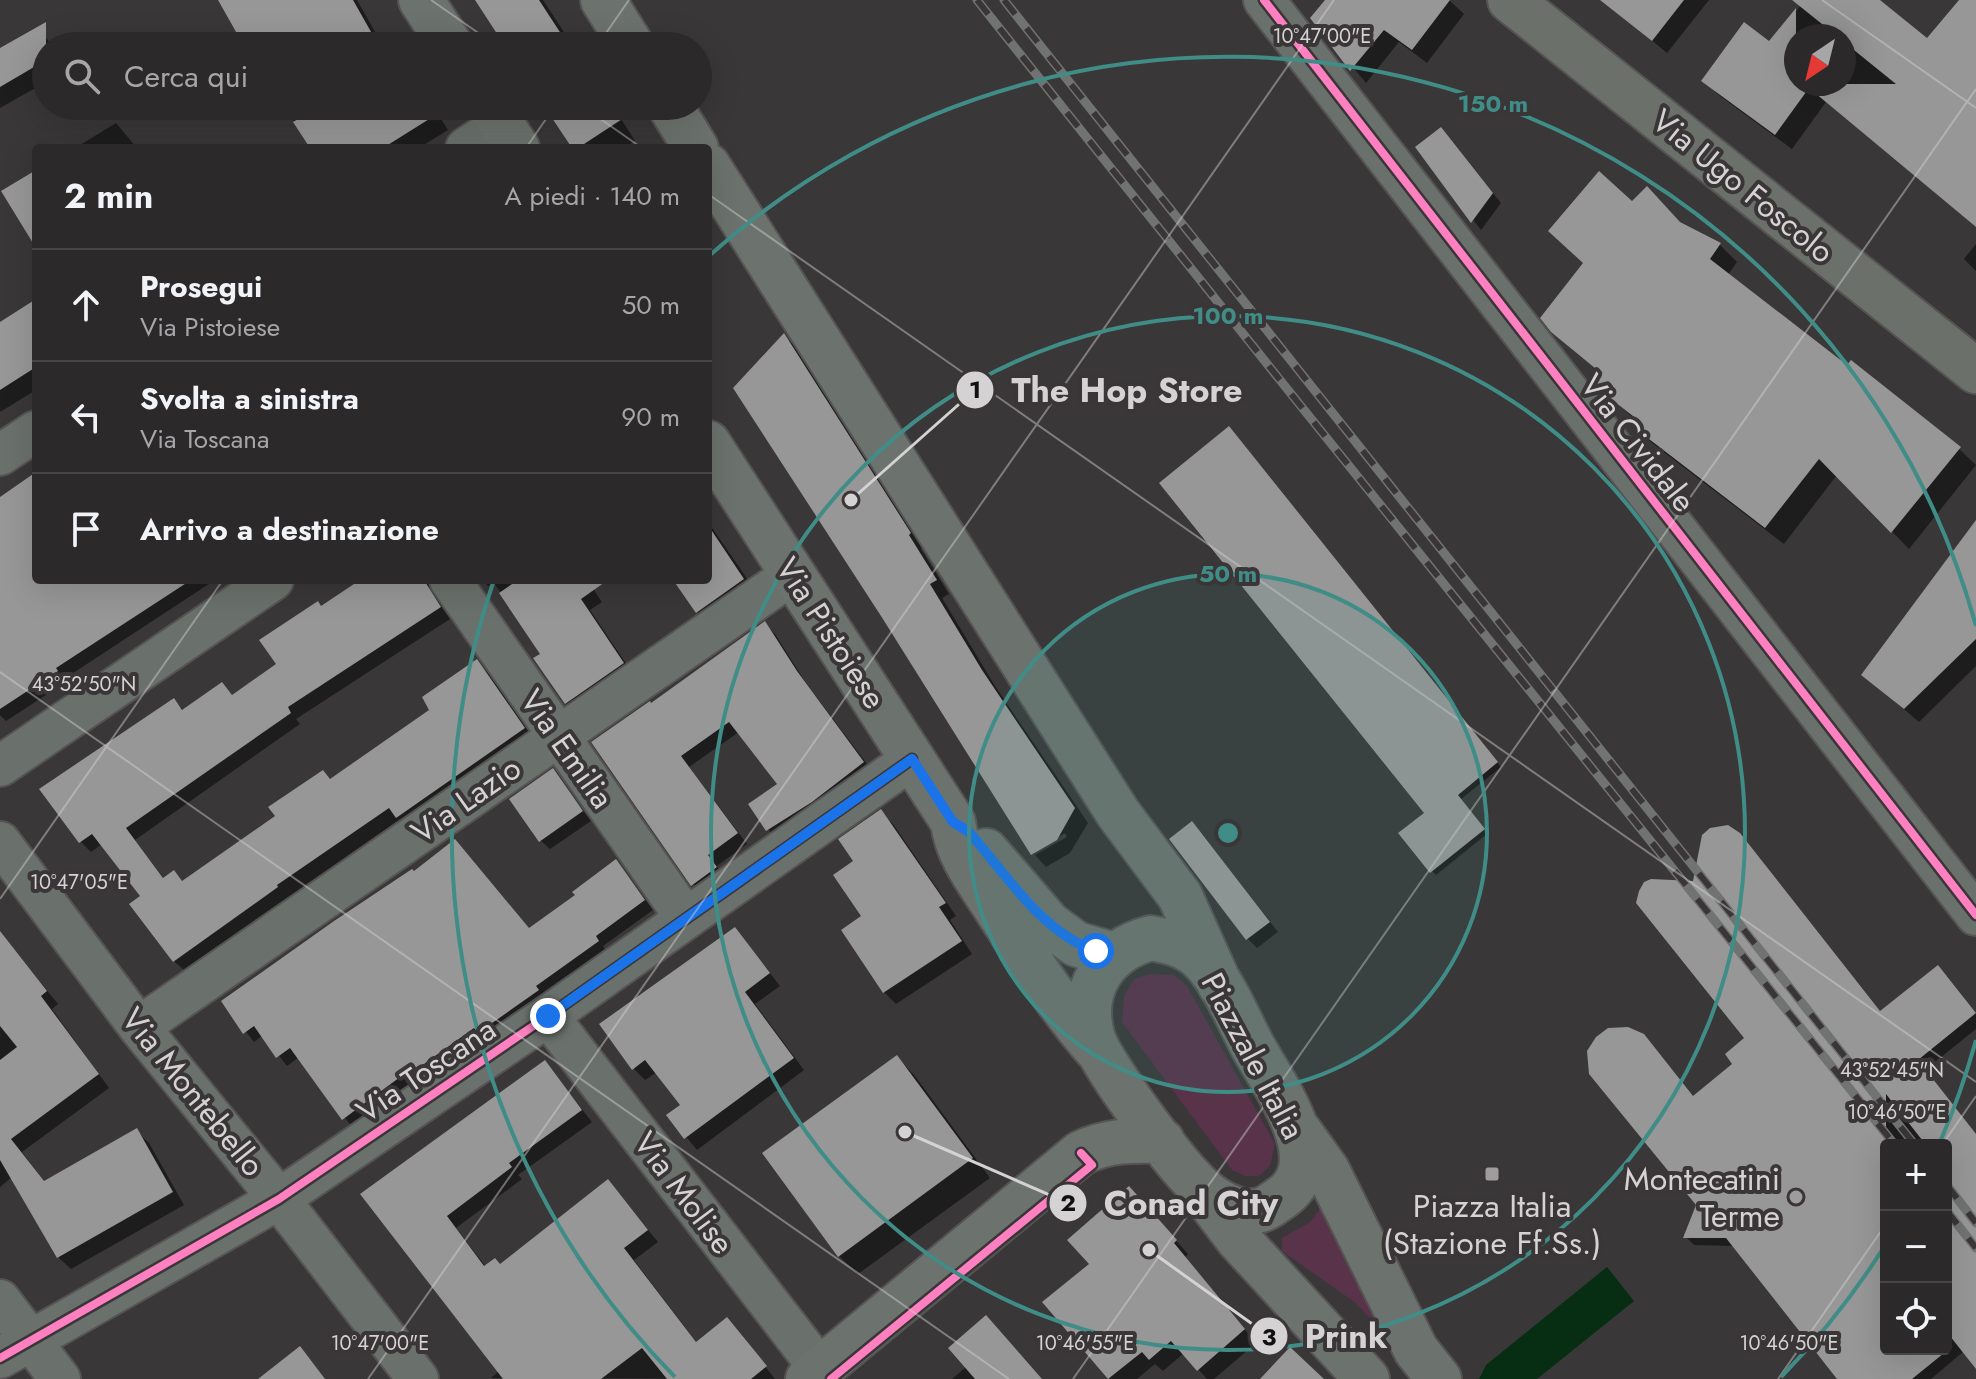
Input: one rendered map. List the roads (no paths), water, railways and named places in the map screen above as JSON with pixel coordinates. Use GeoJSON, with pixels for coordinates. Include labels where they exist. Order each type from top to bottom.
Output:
{"type":"FeatureCollection","features":[{"type":"Feature","properties":{"kind":"main road"},"geometry":{"type":"LineString","coordinates":[[421,0],[442,32]]}},
{"type":"Feature","properties":{"kind":"main road"},"geometry":{"type":"LineString","coordinates":[[603,0],[623,32]]}},
{"type":"Feature","properties":{"kind":"main road","name":"Via Ugo Foscolo"},"geometry":{"type":"LineString","coordinates":[[1510,0],[1976,371]]}},
{"type":"Feature","properties":{"kind":"main road"},"geometry":{"type":"LineString","coordinates":[[679,120],[694,144]]}},
{"type":"Feature","properties":{"kind":"main road"},"geometry":{"type":"LineString","coordinates":[[712,172],[1118,813],[1180,896],[1220,985]]}},
{"type":"Feature","properties":{"kind":"main road","name":"Via Pistoiese"},"geometry":{"type":"LineString","coordinates":[[712,449],[953,822],[969,832],[1049,924],[1110,947]]}},
{"type":"Feature","properties":{"kind":"main road"},"geometry":{"type":"LineString","coordinates":[[1029,960],[1050,944],[1110,947],[1145,905],[1144,885],[1118,813]]}},
{"type":"Feature","properties":{"kind":"main road","name":"Via Pistoiese"},"geometry":{"type":"LineString","coordinates":[[953,822],[955,840],[969,867],[1029,960],[1077,1027],[1099,1051]]}},
{"type":"Feature","properties":{"kind":"main road","name":"Piazzale Italia"},"geometry":{"type":"LineString","coordinates":[[1151,938],[1184,946],[1204,961],[1220,985],[1299,1131],[1303,1162],[1300,1175],[1290,1192],[1258,1211],[1230,1207],[1197,1185],[1162,1141],[1092,1037],[1090,1004],[1093,988],[1110,947],[1151,938]]}},
{"type":"Feature","properties":{"kind":"main road"},"geometry":{"type":"LineString","coordinates":[[1299,1131],[1327,1170],[1416,1350],[1439,1379]]}},
{"type":"Feature","properties":{"kind":"main road"},"geometry":{"type":"LineString","coordinates":[[814,1374],[1081,1153],[1098,1145],[1127,1139],[1162,1141]]}},
{"type":"Feature","properties":{"kind":"main road"},"geometry":{"type":"LineString","coordinates":[[1197,1185],[1238,1239],[1367,1379]]}},
{"type":"Feature","properties":{"kind":"street","name":"Via Cividale"},"geometry":{"type":"LineString","coordinates":[[1264,0],[1976,915]]}},
{"type":"Feature","properties":{"kind":"street"},"geometry":{"type":"LineString","coordinates":[[473,144],[503,126]]}},
{"type":"Feature","properties":{"kind":"street"},"geometry":{"type":"LineString","coordinates":[[0,455],[32,434]]}},
{"type":"Feature","properties":{"kind":"street","name":"Via Lazio"},"geometry":{"type":"LineString","coordinates":[[139,1027],[793,574]]}},
{"type":"Feature","properties":{"kind":"street"},"geometry":{"type":"LineString","coordinates":[[0,766],[267,584]]}},
{"type":"Feature","properties":{"kind":"street","name":"Via Emilia"},"geometry":{"type":"LineString","coordinates":[[453,584],[685,917]]}},
{"type":"Feature","properties":{"kind":"street","name":"Via Toscana"},"geometry":{"type":"LineString","coordinates":[[15,1350],[279,1199],[548,1016],[912,759]]}},
{"type":"Feature","properties":{"kind":"street","name":"Via Montebello"},"geometry":{"type":"LineString","coordinates":[[0,842],[139,1027],[279,1199],[418,1379]]}},
{"type":"Feature","properties":{"kind":"street","name":"Via Molise"},"geometry":{"type":"LineString","coordinates":[[548,1016],[814,1374]]}},
{"type":"Feature","properties":{"kind":"street"},"geometry":{"type":"LineString","coordinates":[[0,1300],[15,1350],[60,1379]]}},
{"type":"Feature","properties":{"kind":"railway"},"geometry":{"type":"LineString","coordinates":[[977,0],[1890,1139]]}},
{"type":"Feature","properties":{"kind":"railway"},"geometry":{"type":"LineString","coordinates":[[1004,0],[1910,1139]]}},
{"type":"Feature","properties":{"kind":"railway"},"geometry":{"type":"LineString","coordinates":[[1952,1192],[1976,1223]]}},
{"type":"Feature","properties":{"kind":"railway"},"geometry":{"type":"LineString","coordinates":[[1947,1211],[1976,1248]]}},
{"type":"Feature","properties":{"kind":"place","name":"The Hop Store"},"geometry":{"type":"Point","coordinates":[851,500]}},
{"type":"Feature","properties":{"kind":"place","name":"Conad City"},"geometry":{"type":"Point","coordinates":[905,1132]}},
{"type":"Feature","properties":{"kind":"place","name":"Piazza Italia (Stazione Ff.Ss.)"},"geometry":{"type":"Point","coordinates":[1492,1174]}},
{"type":"Feature","properties":{"kind":"place","name":"Montecatini Terme"},"geometry":{"type":"Point","coordinates":[1796,1197]}},
{"type":"Feature","properties":{"kind":"place","name":"Prink"},"geometry":{"type":"Point","coordinates":[1149,1250]}}]}
